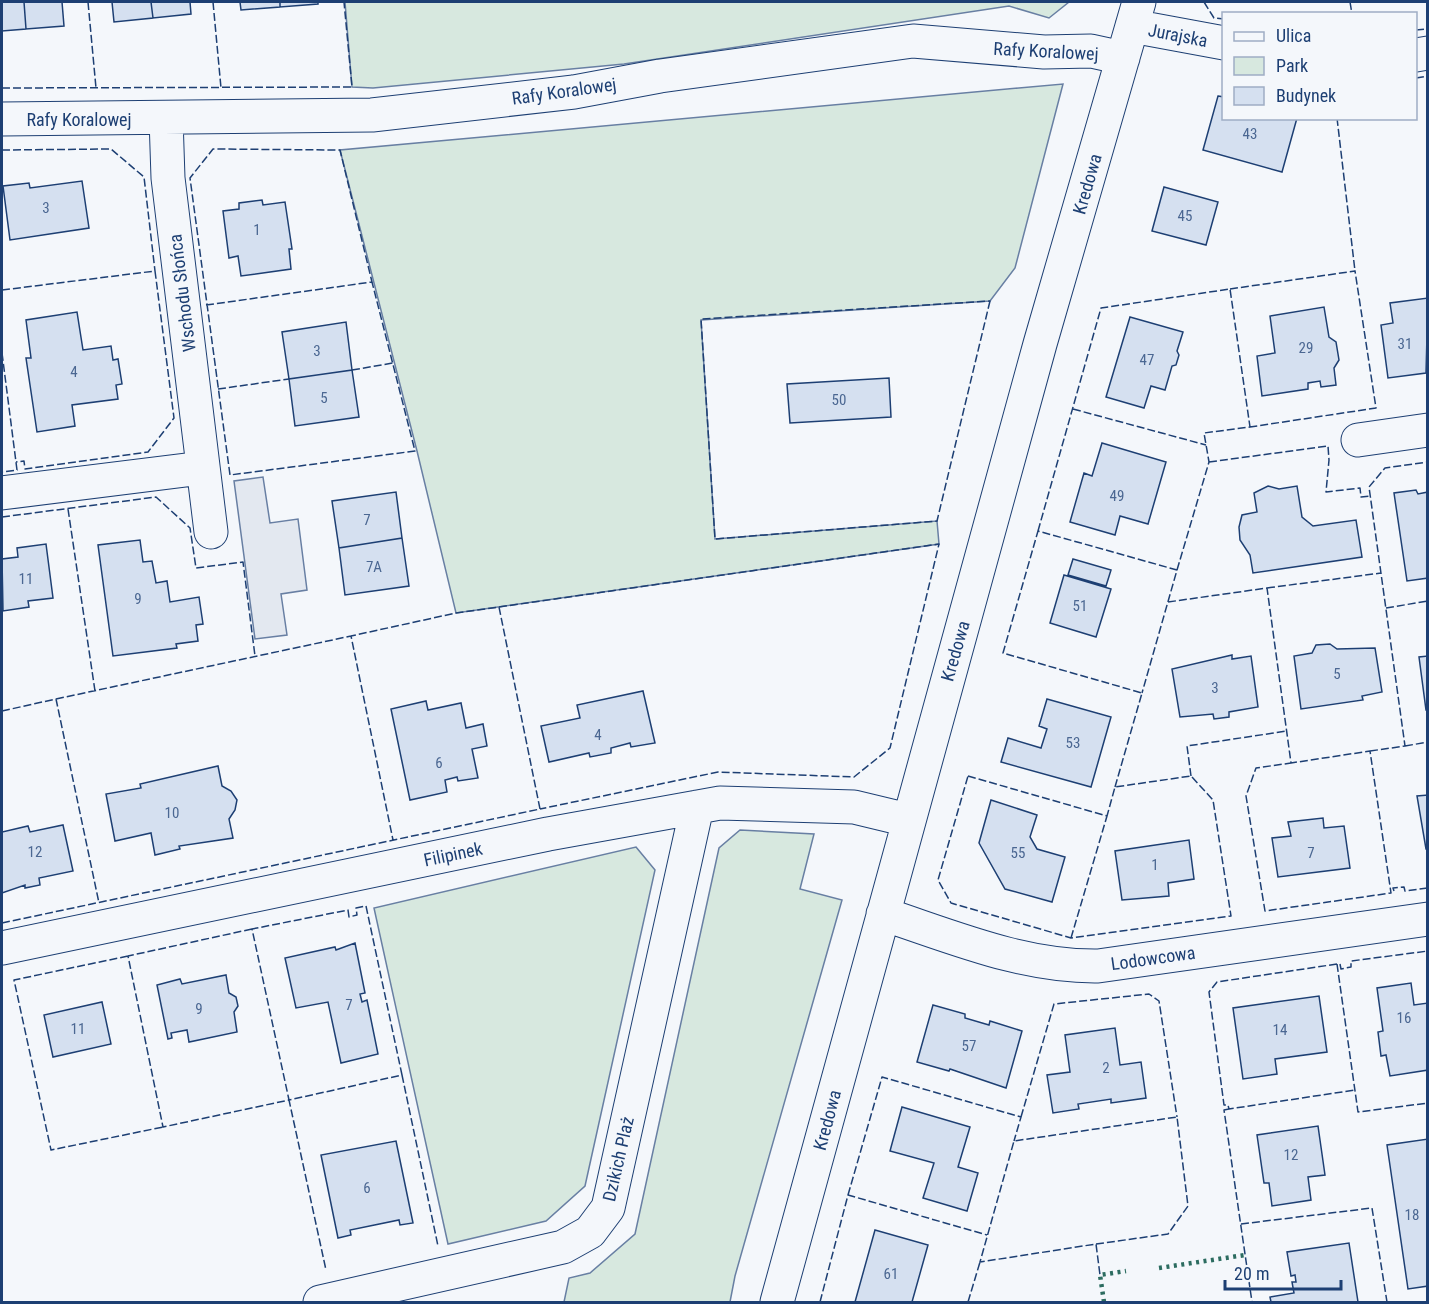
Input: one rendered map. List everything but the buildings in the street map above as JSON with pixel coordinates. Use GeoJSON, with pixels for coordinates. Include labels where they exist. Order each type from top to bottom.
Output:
{"type":"FeatureCollection","features":[{"type":"Feature","properties":{"kind":"street","name":"Jurajska"},"geometry":{"type":"LineString","coordinates":[[1135,14],[1222,42]]}},
{"type":"Feature","properties":{"kind":"street","name":"Kredowa"},"geometry":{"type":"LineString","coordinates":[[777,1302],[1040,344],[1135,14]]}},
{"type":"Feature","properties":{"kind":"street","name":"Rafy Koralowej"},"geometry":{"type":"LineString","coordinates":[[2,119],[372,115],[574,92],[660,76],[913,41],[1044,52],[1091,51],[1123,58]]}},
{"type":"Feature","properties":{"kind":"street","name":"Wschodu Słońca"},"geometry":{"type":"LineString","coordinates":[[166,118],[168,178],[210,532]]}},
{"type":"Feature","properties":{"kind":"street"},"geometry":{"type":"LineString","coordinates":[[1358,440],[1428,430]]}},
{"type":"Feature","properties":{"kind":"street"},"geometry":{"type":"LineString","coordinates":[[2,493],[202,468]]}},
{"type":"Feature","properties":{"kind":"street","name":"Filipinek"},"geometry":{"type":"LineString","coordinates":[[2,948],[548,834],[720,803],[844,807],[908,820]]}},
{"type":"Feature","properties":{"kind":"street","name":"Dzikich Plaż"},"geometry":{"type":"LineString","coordinates":[[320,1302],[563,1247],[590,1232],[608,1208],[697,807]]}},
{"type":"Feature","properties":{"kind":"street","name":"Lodowcowa"},"geometry":{"type":"LineString","coordinates":[[883,914],[1024,959],[1063,966],[1098,966],[1428,919]]}},
{"type":"Feature","properties":{"kind":"green space"},"geometry":{"type":"Polygon","coordinates":[[[345,2],[1069,2],[1049,18],[1009,6],[624,64],[373,88],[352,87],[345,2]]]}},
{"type":"Feature","properties":{"kind":"green space"},"geometry":{"type":"Polygon","coordinates":[[[1063,84],[1015,268],[990,301],[701,320],[715,539],[937,521],[939,544],[456,613],[340,150],[1063,84]]]}},
{"type":"Feature","properties":{"kind":"green space"},"geometry":{"type":"Polygon","coordinates":[[[740,830],[814,834],[800,889],[842,900],[735,1276],[730,1302],[564,1302],[569,1278],[590,1273],[635,1234],[719,848],[740,830]]]}},
{"type":"Feature","properties":{"kind":"green space"},"geometry":{"type":"Polygon","coordinates":[[[636,847],[655,870],[585,1186],[546,1221],[448,1244],[374,908],[636,847]]]}},
{"type":"Feature","properties":{"kind":"shaded area"},"geometry":{"type":"Polygon","coordinates":[[[263,477],[270,523],[298,519],[307,590],[281,594],[287,635],[255,639],[234,481],[263,477]]]}},
{"type":"Feature","properties":{"kind":"hedge"},"geometry":{"type":"LineString","coordinates":[[1159,1268],[1245,1255]]}},
{"type":"Feature","properties":{"kind":"hedge"},"geometry":{"type":"LineString","coordinates":[[1104,1302],[1100,1275],[1126,1271]]}},
{"type":"Feature","properties":{"kind":"fence"},"geometry":{"type":"LineString","coordinates":[[88,2],[96,88]]}},
{"type":"Feature","properties":{"kind":"fence"},"geometry":{"type":"LineString","coordinates":[[213,2],[221,88]]}},
{"type":"Feature","properties":{"kind":"fence"},"geometry":{"type":"LineString","coordinates":[[2,88],[352,87],[344,2]]}},
{"type":"Feature","properties":{"kind":"fence"},"geometry":{"type":"LineString","coordinates":[[1204,2],[1214,18],[1222,19]]}},
{"type":"Feature","properties":{"kind":"fence"},"geometry":{"type":"LineString","coordinates":[[1350,2],[1352,12]]}},
{"type":"Feature","properties":{"kind":"fence"},"geometry":{"type":"LineString","coordinates":[[1417,30],[1428,29]]}},
{"type":"Feature","properties":{"kind":"fence"},"geometry":{"type":"LineString","coordinates":[[1417,78],[1428,76]]}},
{"type":"Feature","properties":{"kind":"fence"},"geometry":{"type":"LineString","coordinates":[[1337,120],[1355,271]]}},
{"type":"Feature","properties":{"kind":"fence"},"geometry":{"type":"LineString","coordinates":[[2,150],[111,149],[144,177],[155,271]]}},
{"type":"Feature","properties":{"kind":"fence"},"geometry":{"type":"LineString","coordinates":[[206,305],[372,282],[340,150],[213,149],[190,178],[230,475],[415,451],[372,282]]}},
{"type":"Feature","properties":{"kind":"fence"},"geometry":{"type":"LineString","coordinates":[[2,290],[155,271],[174,418],[148,452],[25,469],[24,461],[16,462]]}},
{"type":"Feature","properties":{"kind":"fence"},"geometry":{"type":"LineString","coordinates":[[1230,289],[1355,271],[1376,408],[1250,427]]}},
{"type":"Feature","properties":{"kind":"fence"},"geometry":{"type":"LineString","coordinates":[[1038,531],[1101,308],[1230,289],[1250,427],[1204,433],[1209,462],[1177,570]]}},
{"type":"Feature","properties":{"kind":"fence"},"geometry":{"type":"LineString","coordinates":[[990,301],[937,521],[715,539],[701,319],[990,301]]}},
{"type":"Feature","properties":{"kind":"fence"},"geometry":{"type":"LineString","coordinates":[[2,353],[17,470],[2,472]]}},
{"type":"Feature","properties":{"kind":"fence"},"geometry":{"type":"LineString","coordinates":[[352,370],[393,363]]}},
{"type":"Feature","properties":{"kind":"fence"},"geometry":{"type":"LineString","coordinates":[[218,389],[289,379]]}},
{"type":"Feature","properties":{"kind":"fence"},"geometry":{"type":"LineString","coordinates":[[1073,409],[1206,445]]}},
{"type":"Feature","properties":{"kind":"fence"},"geometry":{"type":"LineString","coordinates":[[1209,462],[1328,446],[1326,492],[1360,488],[1361,497],[1370,496]]}},
{"type":"Feature","properties":{"kind":"fence"},"geometry":{"type":"LineString","coordinates":[[1370,751],[1405,746],[1369,487],[1385,468],[1428,462]]}},
{"type":"Feature","properties":{"kind":"fence"},"geometry":{"type":"LineString","coordinates":[[2,517],[156,497],[190,528],[196,568],[243,562],[255,656]]}},
{"type":"Feature","properties":{"kind":"fence"},"geometry":{"type":"LineString","coordinates":[[68,509],[95,691]]}},
{"type":"Feature","properties":{"kind":"fence"},"geometry":{"type":"LineString","coordinates":[[1115,787],[1142,693],[1003,653],[1038,531],[1177,570],[1142,693]]}},
{"type":"Feature","properties":{"kind":"fence"},"geometry":{"type":"LineString","coordinates":[[499,607],[939,544],[890,748],[854,777],[718,772],[540,809]]}},
{"type":"Feature","properties":{"kind":"fence"},"geometry":{"type":"LineString","coordinates":[[1267,588],[1381,573]]}},
{"type":"Feature","properties":{"kind":"fence"},"geometry":{"type":"LineString","coordinates":[[1168,602],[1267,588],[1291,763],[1256,768],[1246,796],[1265,911],[1391,893],[1370,751],[1291,763]]}},
{"type":"Feature","properties":{"kind":"fence"},"geometry":{"type":"LineString","coordinates":[[1386,608],[1428,601]]}},
{"type":"Feature","properties":{"kind":"fence"},"geometry":{"type":"LineString","coordinates":[[2,923],[540,809],[499,607],[456,613],[351,636],[393,840]]}},
{"type":"Feature","properties":{"kind":"fence"},"geometry":{"type":"LineString","coordinates":[[56,699],[351,636]]}},
{"type":"Feature","properties":{"kind":"fence"},"geometry":{"type":"LineString","coordinates":[[2,711],[56,699],[99,903]]}},
{"type":"Feature","properties":{"kind":"fence"},"geometry":{"type":"LineString","coordinates":[[1191,776],[1187,746],[1287,731]]}},
{"type":"Feature","properties":{"kind":"fence"},"geometry":{"type":"LineString","coordinates":[[1405,746],[1428,742]]}},
{"type":"Feature","properties":{"kind":"fence"},"geometry":{"type":"LineString","coordinates":[[968,776],[1107,816],[1115,787],[1191,776],[1213,800],[1231,916],[1071,938],[951,903],[938,880],[968,776]]}},
{"type":"Feature","properties":{"kind":"fence"},"geometry":{"type":"LineString","coordinates":[[1071,938],[1107,816]]}},
{"type":"Feature","properties":{"kind":"fence"},"geometry":{"type":"LineString","coordinates":[[1394,891],[1393,888],[1404,887],[1405,891],[1428,888]]}},
{"type":"Feature","properties":{"kind":"fence"},"geometry":{"type":"LineString","coordinates":[[366,906],[402,1075],[289,1100],[252,929],[348,910],[349,917],[357,915],[356,908],[366,906]]}},
{"type":"Feature","properties":{"kind":"fence"},"geometry":{"type":"LineString","coordinates":[[252,929],[128,956],[163,1127],[289,1100],[326,1270]]}},
{"type":"Feature","properties":{"kind":"fence"},"geometry":{"type":"LineString","coordinates":[[1340,964],[1341,969],[1351,967],[1351,961],[1428,951]]}},
{"type":"Feature","properties":{"kind":"fence"},"geometry":{"type":"LineString","coordinates":[[128,956],[14,980],[51,1150],[163,1127]]}},
{"type":"Feature","properties":{"kind":"fence"},"geometry":{"type":"LineString","coordinates":[[1337,964],[1217,982],[1209,992],[1224,1105],[1228,1105],[1229,1109],[1355,1090]]}},
{"type":"Feature","properties":{"kind":"fence"},"geometry":{"type":"LineString","coordinates":[[1337,964],[1358,1112],[1428,1103]]}},
{"type":"Feature","properties":{"kind":"fence"},"geometry":{"type":"LineString","coordinates":[[1021,1117],[1054,1004],[1149,994],[1159,1001],[1177,1117]]}},
{"type":"Feature","properties":{"kind":"fence"},"geometry":{"type":"LineString","coordinates":[[402,1075],[438,1246]]}},
{"type":"Feature","properties":{"kind":"fence"},"geometry":{"type":"LineString","coordinates":[[848,1195],[882,1077],[1021,1117],[1014,1141]]}},
{"type":"Feature","properties":{"kind":"fence"},"geometry":{"type":"LineString","coordinates":[[1229,1109],[1224,1110],[1252,1302]]}},
{"type":"Feature","properties":{"kind":"fence"},"geometry":{"type":"LineString","coordinates":[[1096,1244],[1168,1234],[1188,1206],[1177,1117],[1014,1141],[980,1262],[1096,1244],[1100,1275]]}},
{"type":"Feature","properties":{"kind":"fence"},"geometry":{"type":"LineString","coordinates":[[820,1302],[848,1195],[987,1235]]}},
{"type":"Feature","properties":{"kind":"fence"},"geometry":{"type":"LineString","coordinates":[[1241,1224],[1372,1208],[1387,1302]]}},
{"type":"Feature","properties":{"kind":"fence"},"geometry":{"type":"LineString","coordinates":[[968,1302],[980,1262]]}}]}
